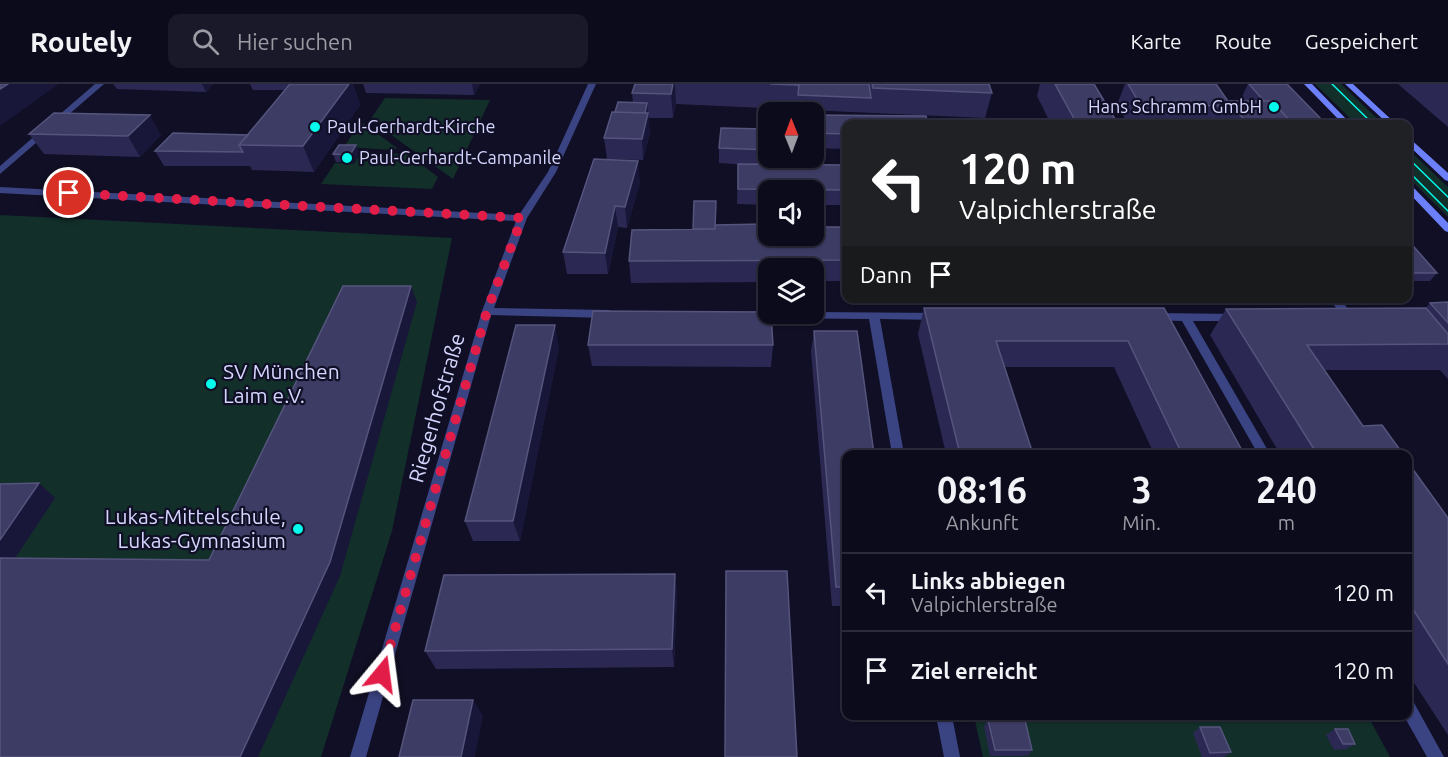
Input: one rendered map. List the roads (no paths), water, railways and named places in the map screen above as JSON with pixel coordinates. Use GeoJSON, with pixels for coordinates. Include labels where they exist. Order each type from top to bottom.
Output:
{"type":"FeatureCollection","features":[{"type":"Feature","properties":{"kind":"main road"},"geometry":{"type":"LineString","coordinates":[[1308,84],[1343,120]]}},
{"type":"Feature","properties":{"kind":"main road"},"geometry":{"type":"LineString","coordinates":[[1349,84],[1388,120]]}},
{"type":"Feature","properties":{"kind":"main road"},"geometry":{"type":"LineString","coordinates":[[1412,144],[1448,178]]}},
{"type":"Feature","properties":{"kind":"main road"},"geometry":{"type":"LineString","coordinates":[[1412,191],[1448,229]]}},
{"type":"Feature","properties":{"kind":"street"},"geometry":{"type":"LineString","coordinates":[[0,171],[100,84]]}},
{"type":"Feature","properties":{"kind":"street","name":"Riegerhofstraße"},"geometry":{"type":"LineString","coordinates":[[358,757],[487,311],[522,218],[552,172],[592,84]]}},
{"type":"Feature","properties":{"kind":"street"},"geometry":{"type":"LineString","coordinates":[[0,190],[522,218]]}},
{"type":"Feature","properties":{"kind":"street"},"geometry":{"type":"LineString","coordinates":[[1338,303],[1348,316]]}},
{"type":"Feature","properties":{"kind":"street"},"geometry":{"type":"LineString","coordinates":[[487,311],[618,315]]}},
{"type":"Feature","properties":{"kind":"street"},"geometry":{"type":"LineString","coordinates":[[743,315],[950,316]]}},
{"type":"Feature","properties":{"kind":"street"},"geometry":{"type":"LineString","coordinates":[[874,316],[897,450]]}},
{"type":"Feature","properties":{"kind":"street"},"geometry":{"type":"LineString","coordinates":[[1139,317],[1244,317]]}},
{"type":"Feature","properties":{"kind":"street"},"geometry":{"type":"LineString","coordinates":[[1186,318],[1262,450]]}},
{"type":"Feature","properties":{"kind":"street"},"geometry":{"type":"LineString","coordinates":[[1412,715],[1436,757]]}},
{"type":"Feature","properties":{"kind":"street"},"geometry":{"type":"LineString","coordinates":[[945,720],[952,757]]}},
{"type":"Feature","properties":{"kind":"tram line"},"geometry":{"type":"LineString","coordinates":[[1332,84],[1369,120]]}},
{"type":"Feature","properties":{"kind":"tram line"},"geometry":{"type":"LineString","coordinates":[[1412,162],[1448,197]]}},
{"type":"Feature","properties":{"kind":"tram line"},"geometry":{"type":"LineString","coordinates":[[1412,175],[1448,211]]}},
{"type":"Feature","properties":{"kind":"place","name":"Hans Schramm GmbH"},"geometry":{"type":"Point","coordinates":[1274,107]}},
{"type":"Feature","properties":{"kind":"place","name":"Paul-Gerhardt-Kirche"},"geometry":{"type":"Point","coordinates":[315,127]}},
{"type":"Feature","properties":{"kind":"place","name":"Paul-Gerhardt-Campanile"},"geometry":{"type":"Point","coordinates":[347,158]}},
{"type":"Feature","properties":{"kind":"place","name":"SV München Laim e.V."},"geometry":{"type":"Point","coordinates":[211,384]}},
{"type":"Feature","properties":{"kind":"place","name":"Lukas-Mittelschule, Lukas-Gymnasium"},"geometry":{"type":"Point","coordinates":[298,529]}}]}
